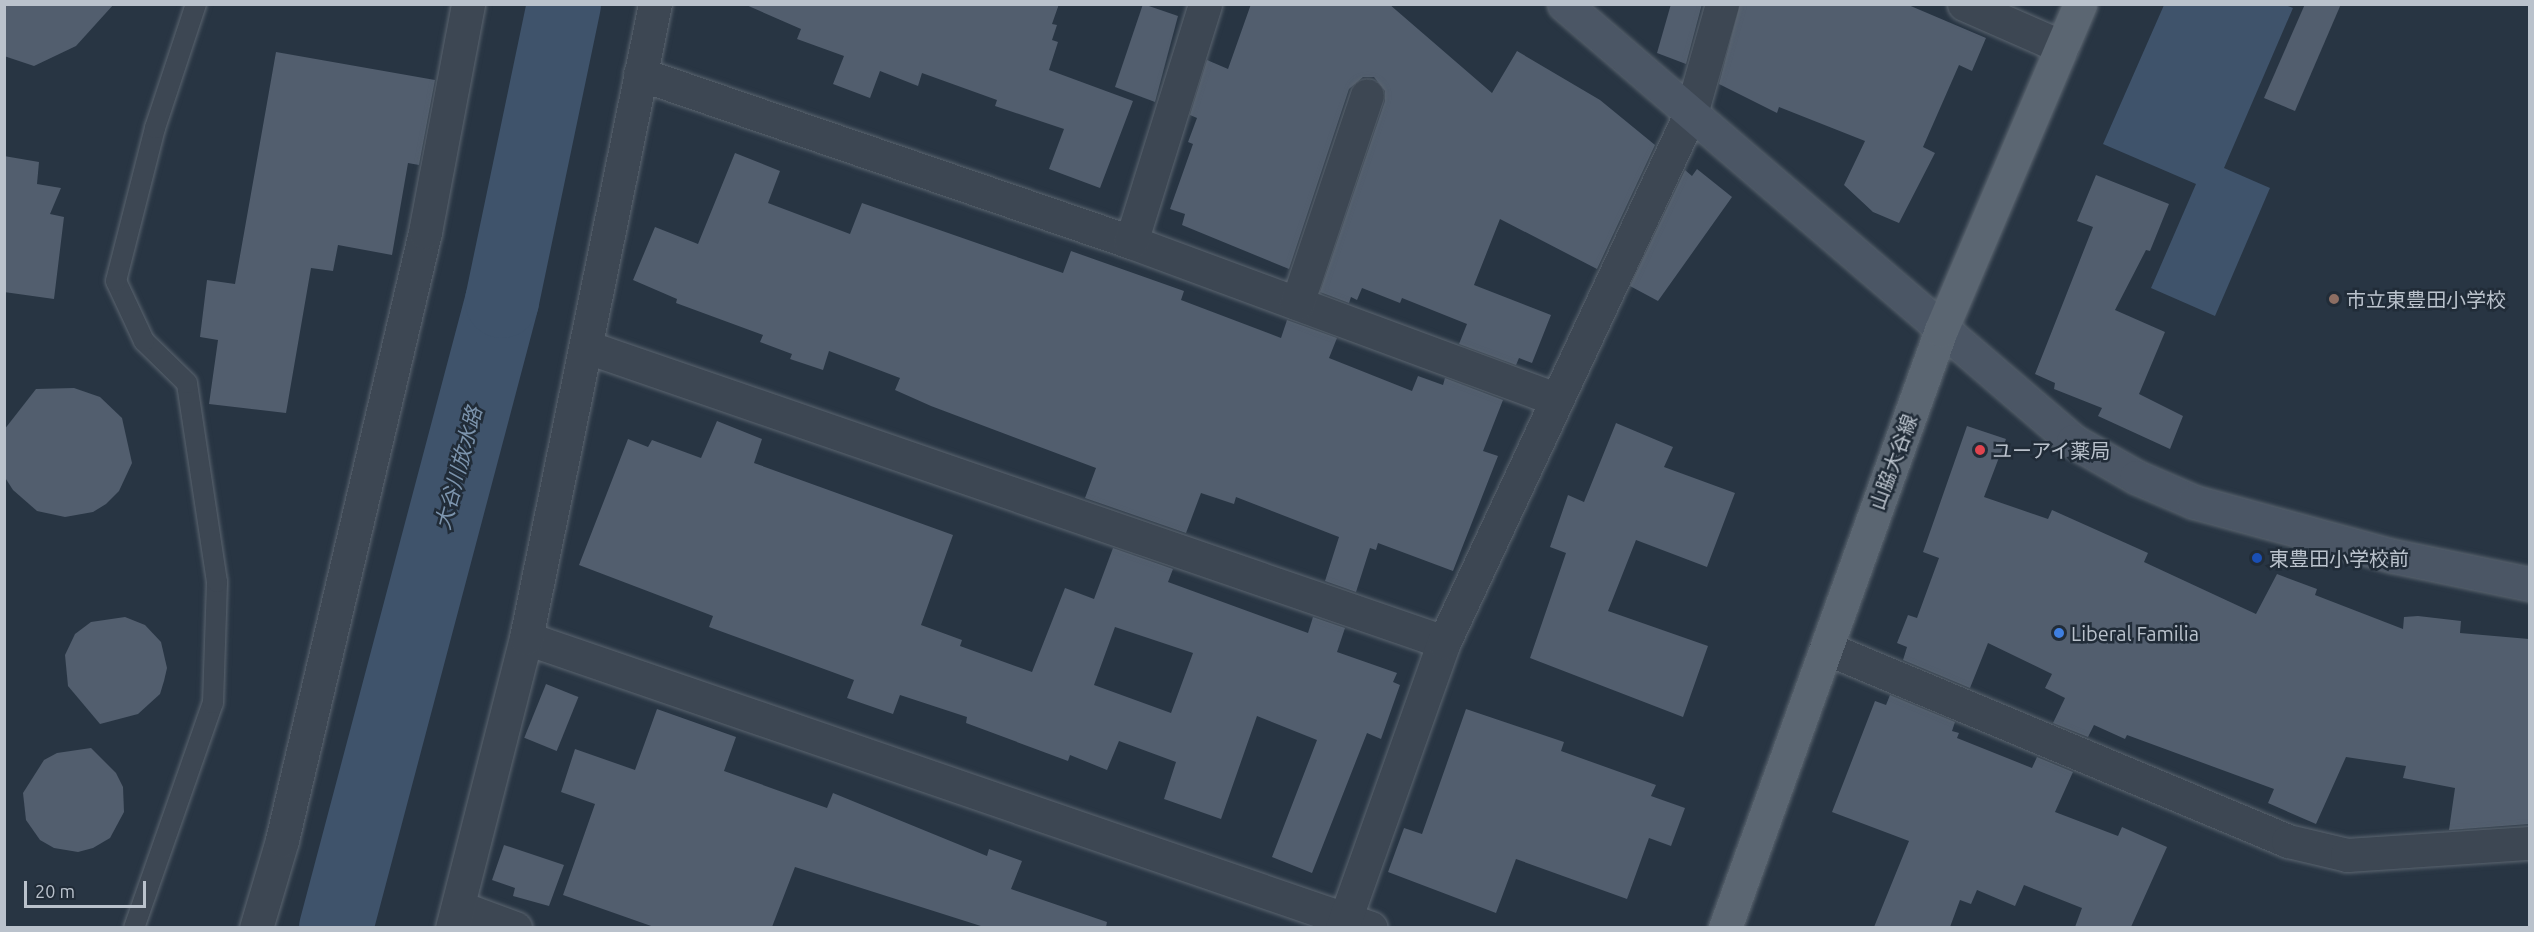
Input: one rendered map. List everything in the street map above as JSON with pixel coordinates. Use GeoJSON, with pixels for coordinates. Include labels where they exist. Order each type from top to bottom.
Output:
{"type":"FeatureCollection","features":[{"type":"Feature","properties":{"kind":"main road","name":"山脇大谷線"},"geometry":{"type":"LineString","coordinates":[[1725,927],[1941,330],[2080,4]]}},
{"type":"Feature","properties":{"kind":"street"},"geometry":{"type":"LineString","coordinates":[[256,927],[282,840],[425,232],[468,4]]}},
{"type":"Feature","properties":{"kind":"street"},"geometry":{"type":"LineString","coordinates":[[515,927],[455,917],[526,638],[655,4]]}},
{"type":"Feature","properties":{"kind":"street"},"geometry":{"type":"LineString","coordinates":[[1131,242],[1204,4]]}},
{"type":"Feature","properties":{"kind":"street"},"geometry":{"type":"LineString","coordinates":[[1564,4],[1692,110],[1941,330],[2073,441],[2136,477],[2194,502],[2393,556],[2529,584]]}},
{"type":"Feature","properties":{"kind":"street"},"geometry":{"type":"LineString","coordinates":[[526,638],[1353,924],[1444,642],[1555,399],[1692,110],[1722,4]]}},
{"type":"Feature","properties":{"kind":"street"},"geometry":{"type":"LineString","coordinates":[[1964,4],[2062,47]]}},
{"type":"Feature","properties":{"kind":"street"},"geometry":{"type":"LineString","coordinates":[[640,74],[1131,242],[1555,399]]}},
{"type":"Feature","properties":{"kind":"street"},"geometry":{"type":"LineString","coordinates":[[1297,303],[1367,94]]}},
{"type":"Feature","properties":{"kind":"street"},"geometry":{"type":"LineString","coordinates":[[587,347],[1444,642]]}},
{"type":"Feature","properties":{"kind":"street"},"geometry":{"type":"LineString","coordinates":[[1826,648],[2288,841],[2347,855],[2529,843]]}},
{"type":"Feature","properties":{"kind":"lane"},"geometry":{"type":"LineString","coordinates":[[134,927],[213,704],[217,582],[187,383],[144,341],[116,281],[155,128],[196,4]]}},
{"type":"Feature","properties":{"kind":"water"},"geometry":{"type":"Polygon","coordinates":[[[2283,4],[2293,8],[2224,168],[2270,188],[2215,316],[2151,288],[2196,184],[2103,144],[2164,5],[2283,4]]]}},
{"type":"Feature","properties":{"kind":"building"},"geometry":{"type":"Polygon","coordinates":[[[4,4],[114,4],[76,46],[34,66],[4,56],[4,4]]]}},
{"type":"Feature","properties":{"kind":"building"},"geometry":{"type":"Polygon","coordinates":[[[744,4],[1059,4],[1052,24],[1057,25],[1052,40],[1058,42],[1049,70],[1133,101],[1100,188],[1049,169],[1064,129],[995,106],[997,100],[922,73],[918,86],[880,71],[870,98],[833,84],[844,56],[797,39],[801,29],[744,4]]]}},
{"type":"Feature","properties":{"kind":"building"},"geometry":{"type":"Polygon","coordinates":[[[1143,4],[1178,16],[1155,102],[1115,87],[1143,4]]]}},
{"type":"Feature","properties":{"kind":"building"},"geometry":{"type":"Polygon","coordinates":[[[1251,4],[1389,4],[1492,93],[1517,51],[1600,100],[1655,145],[1597,269],[1500,219],[1474,285],[1551,315],[1532,363],[1519,358],[1516,365],[1459,344],[1467,324],[1402,298],[1400,303],[1362,288],[1357,300],[1351,297],[1349,303],[1320,292],[1385,101],[1385,91],[1374,77],[1363,77],[1349,89],[1289,269],[1182,225],[1185,214],[1170,209],[1193,144],[1188,142],[1197,118],[1190,115],[1207,60],[1228,69],[1251,4]]]}},
{"type":"Feature","properties":{"kind":"building"},"geometry":{"type":"Polygon","coordinates":[[[1671,4],[1702,4],[1686,64],[1657,53],[1671,4]]]}},
{"type":"Feature","properties":{"kind":"building"},"geometry":{"type":"Polygon","coordinates":[[[1740,4],[1906,4],[1986,38],[1972,71],[1959,65],[1923,147],[1935,153],[1899,223],[1873,212],[1844,185],[1865,141],[1779,107],[1777,113],[1719,84],[1740,4]]]}},
{"type":"Feature","properties":{"kind":"building"},"geometry":{"type":"Polygon","coordinates":[[[2305,4],[2341,4],[2295,111],[2264,98],[2305,4]]]}},
{"type":"Feature","properties":{"kind":"building"},"geometry":{"type":"Polygon","coordinates":[[[276,52],[435,80],[419,165],[408,163],[392,255],[338,245],[333,271],[311,268],[286,413],[209,404],[218,340],[200,337],[207,280],[235,284],[276,52]]]}},
{"type":"Feature","properties":{"kind":"building"},"geometry":{"type":"Polygon","coordinates":[[[735,153],[780,171],[768,203],[850,234],[862,203],[1063,273],[1071,251],[1184,291],[1181,300],[1281,338],[1287,320],[1337,338],[1329,358],[1412,391],[1418,376],[1443,385],[1445,378],[1503,400],[1483,451],[1498,456],[1453,571],[1378,543],[1376,550],[1370,548],[1356,592],[1325,581],[1339,537],[1236,497],[1234,504],[1201,493],[1186,533],[1085,498],[1096,468],[931,406],[895,390],[900,378],[829,351],[823,370],[790,359],[792,354],[760,342],[763,335],[676,303],[677,299],[633,280],[655,227],[698,244],[735,153]]]}},
{"type":"Feature","properties":{"kind":"building"},"geometry":{"type":"Polygon","coordinates":[[[4,156],[39,162],[37,184],[61,188],[50,214],[64,217],[54,299],[4,292],[4,156]]]}},
{"type":"Feature","properties":{"kind":"building"},"geometry":{"type":"Polygon","coordinates":[[[1697,169],[1732,197],[1658,301],[1630,286],[1685,170],[1692,176],[1697,169]]]}},
{"type":"Feature","properties":{"kind":"building"},"geometry":{"type":"Polygon","coordinates":[[[2096,175],[2169,204],[2150,251],[2146,250],[2115,310],[2165,332],[2139,394],[2183,416],[2170,449],[2098,416],[2102,408],[2054,389],[2055,383],[2035,374],[2093,227],[2077,221],[2096,175]]]}},
{"type":"Feature","properties":{"kind":"building"},"geometry":{"type":"Polygon","coordinates":[[[74,388],[100,397],[122,418],[132,463],[119,491],[106,504],[93,512],[65,517],[37,511],[13,490],[4,476],[4,430],[36,389],[74,388]]]}},
{"type":"Feature","properties":{"kind":"building"},"geometry":{"type":"Polygon","coordinates":[[[717,421],[762,439],[754,463],[953,535],[921,625],[962,640],[960,646],[1032,672],[1065,588],[1094,599],[1113,548],[1173,569],[1168,582],[1308,633],[1313,617],[1345,628],[1337,652],[1397,673],[1393,682],[1400,685],[1381,739],[1367,733],[1312,873],[1272,857],[1317,740],[1257,716],[1221,819],[1164,799],[1176,762],[1119,741],[1107,770],[1070,755],[1068,761],[966,723],[967,717],[900,695],[893,714],[847,698],[854,680],[709,627],[713,616],[579,565],[628,439],[648,447],[652,440],[701,458],[717,421]],[[1115,627],[1094,685],[1171,713],[1193,653],[1115,627]]]}},
{"type":"Feature","properties":{"kind":"building"},"geometry":{"type":"Polygon","coordinates":[[[1616,423],[1673,447],[1664,467],[1735,493],[1707,567],[1636,540],[1608,611],[1708,646],[1683,717],[1530,658],[1566,553],[1550,547],[1568,495],[1584,502],[1616,423]]]}},
{"type":"Feature","properties":{"kind":"building"},"geometry":{"type":"Polygon","coordinates":[[[1967,426],[2006,439],[1984,497],[2048,519],[2052,510],[2148,553],[2144,562],[2256,614],[2277,574],[2317,589],[2315,595],[2403,629],[2404,617],[2418,616],[2461,621],[2460,633],[2529,639],[2529,824],[2449,830],[2455,788],[2403,778],[2406,766],[2346,757],[2316,824],[2268,803],[2274,789],[2127,735],[2125,739],[2094,725],[2088,737],[2053,723],[2065,698],[2045,688],[2052,674],[1988,643],[1970,688],[1903,660],[1907,647],[1897,643],[1908,615],[1917,618],[1939,558],[1923,552],[1967,426]]]}},
{"type":"Feature","properties":{"kind":"building"},"geometry":{"type":"Polygon","coordinates":[[[125,617],[145,625],[161,642],[167,668],[164,681],[160,694],[138,714],[100,724],[68,686],[65,655],[75,634],[91,622],[125,617]]]}},
{"type":"Feature","properties":{"kind":"building"},"geometry":{"type":"Polygon","coordinates":[[[546,684],[578,697],[557,751],[524,738],[546,684]]]}},
{"type":"Feature","properties":{"kind":"building"},"geometry":{"type":"Polygon","coordinates":[[[1890,695],[1955,722],[1952,731],[1959,733],[1957,738],[2032,768],[2037,757],[2073,772],[2055,812],[2118,836],[2122,827],[2167,847],[2131,927],[2075,927],[2082,908],[2024,885],[2015,906],[1977,890],[1971,904],[1960,900],[1950,927],[1874,927],[1909,841],[1832,812],[1875,701],[1886,705],[1890,695]]]}},
{"type":"Feature","properties":{"kind":"building"},"geometry":{"type":"Polygon","coordinates":[[[657,709],[736,737],[724,771],[827,808],[833,793],[987,856],[989,849],[1022,861],[1011,889],[1107,922],[1106,927],[984,927],[795,867],[772,927],[654,927],[563,895],[595,804],[561,792],[575,749],[635,770],[657,709]]]}},
{"type":"Feature","properties":{"kind":"building"},"geometry":{"type":"Polygon","coordinates":[[[1466,709],[1564,742],[1561,751],[1656,785],[1651,796],[1685,808],[1671,846],[1649,838],[1627,899],[1516,859],[1496,913],[1388,872],[1404,828],[1422,834],[1466,709]]]}},
{"type":"Feature","properties":{"kind":"building"},"geometry":{"type":"Polygon","coordinates":[[[91,748],[116,773],[123,787],[124,812],[110,838],[93,848],[78,852],[54,848],[40,840],[26,820],[23,793],[44,760],[57,753],[91,748]]]}},
{"type":"Feature","properties":{"kind":"building"},"geometry":{"type":"Polygon","coordinates":[[[504,845],[564,865],[549,906],[513,896],[515,888],[492,880],[504,845]]]}},
{"type":"Feature","properties":{"kind":"waterway","name":"大谷川放水路"},"geometry":{"type":"LineString","coordinates":[[336,928],[502,301],[564,4]]}},
{"type":"Feature","properties":{"kind":"place","name":"市立東豊田小学校"},"geometry":{"type":"Point","coordinates":[2334,299]}},
{"type":"Feature","properties":{"kind":"place","name":"ユーアイ薬局"},"geometry":{"type":"Point","coordinates":[1980,450]}},
{"type":"Feature","properties":{"kind":"place","name":"東豊田小学校前"},"geometry":{"type":"Point","coordinates":[2257,558]}},
{"type":"Feature","properties":{"kind":"place","name":"Liberal Familia"},"geometry":{"type":"Point","coordinates":[2059,633]}}]}
